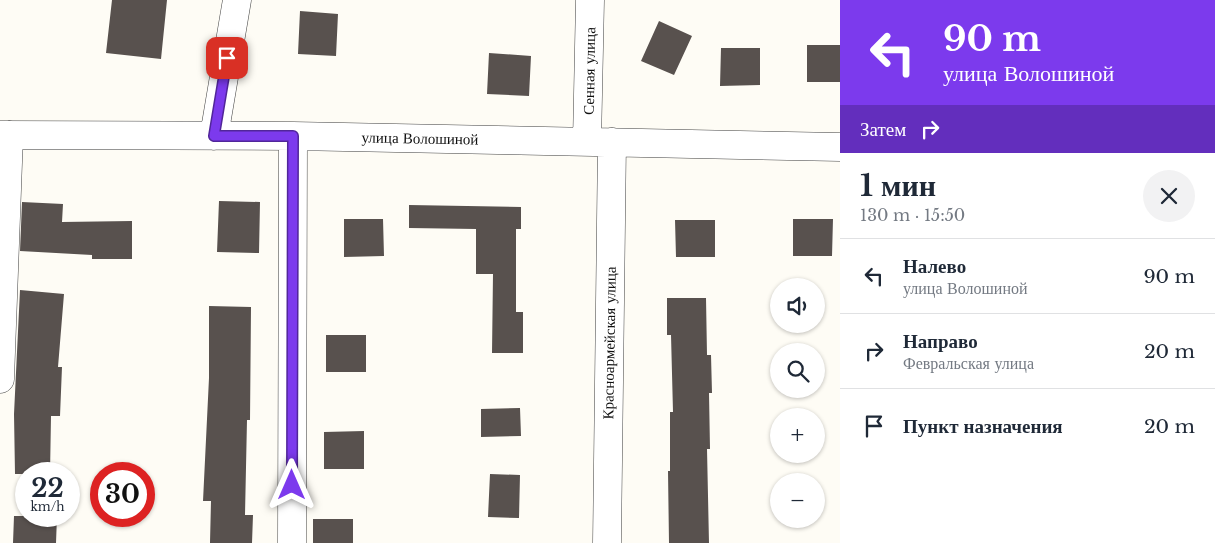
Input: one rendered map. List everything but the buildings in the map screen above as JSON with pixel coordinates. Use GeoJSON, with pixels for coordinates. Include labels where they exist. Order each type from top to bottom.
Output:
{"type":"FeatureCollection","features":[{"type":"Feature","properties":{"kind":"street"},"geometry":{"type":"LineString","coordinates":[[214,136],[237,0]]}},
{"type":"Feature","properties":{"kind":"street","name":"Сенная улица"},"geometry":{"type":"LineString","coordinates":[[590,0],[600,142]]}},
{"type":"Feature","properties":{"kind":"street"},"geometry":{"type":"LineString","coordinates":[[0,379],[4,135]]}},
{"type":"Feature","properties":{"kind":"street","name":"улица Волошиной"},"geometry":{"type":"LineString","coordinates":[[4,135],[293,136],[840,147]]}},
{"type":"Feature","properties":{"kind":"street"},"geometry":{"type":"LineString","coordinates":[[292,543],[293,136]]}},
{"type":"Feature","properties":{"kind":"street","name":"Красноармейская улица"},"geometry":{"type":"LineString","coordinates":[[600,142],[607,543]]}},
{"type":"Feature","properties":{"kind":"route"},"geometry":{"type":"LineString","coordinates":[[227,58],[214,136],[293,136],[292,485]]}}]}
